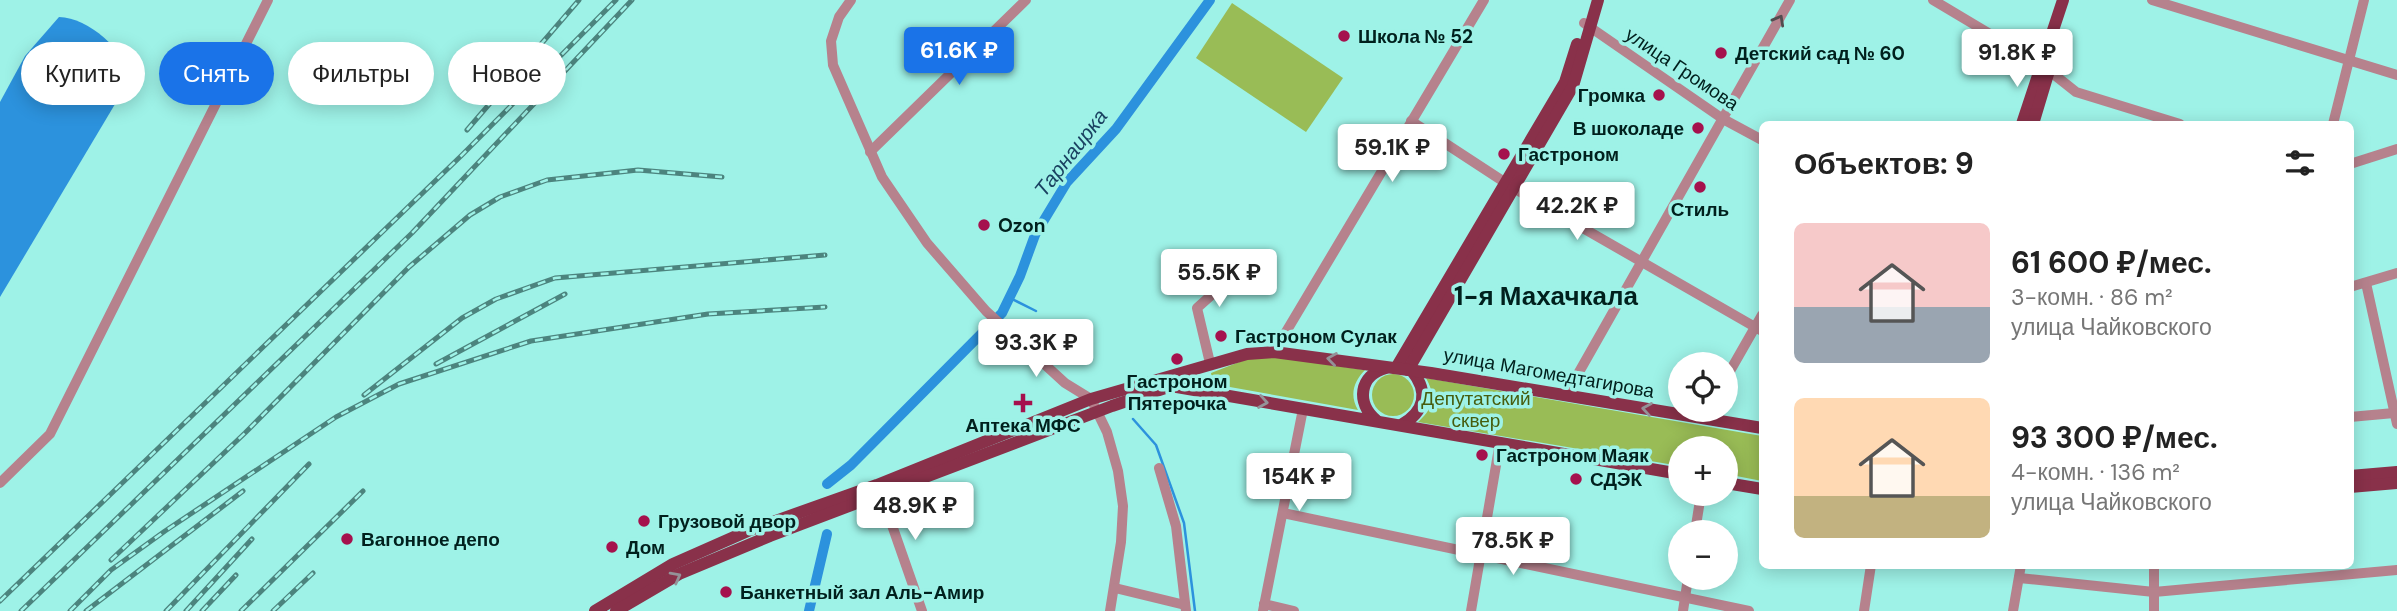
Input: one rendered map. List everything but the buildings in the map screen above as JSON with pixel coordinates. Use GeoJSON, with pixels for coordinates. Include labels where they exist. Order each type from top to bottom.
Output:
{"type":"FeatureCollection","features":[{"type":"Feature","properties":{"kind":"main road"},"geometry":{"type":"LineString","coordinates":[[1588,26],[1589,0]]}},
{"type":"Feature","properties":{"kind":"main road"},"geometry":{"type":"LineString","coordinates":[[1402,369],[1573,86],[1588,26],[1598,0]]}},
{"type":"Feature","properties":{"kind":"main road"},"geometry":{"type":"LineString","coordinates":[[2034,121],[2063,0]]}},
{"type":"Feature","properties":{"kind":"main road"},"geometry":{"type":"LineString","coordinates":[[2023,121],[2046,68],[2070,0]]}},
{"type":"Feature","properties":{"kind":"main road","name":"улица Магомедтагирова"},"geometry":{"type":"LineString","coordinates":[[1170,381],[1210,363],[1247,354],[1274,352],[1668,408]]}},
{"type":"Feature","properties":{"kind":"main road"},"geometry":{"type":"LineString","coordinates":[[1377,421],[1368,413],[1363,402],[1363,389],[1368,378],[1378,370],[1402,369],[1421,381],[1424,394],[1421,408],[1413,418],[1401,425]]}},
{"type":"Feature","properties":{"kind":"main road"},"geometry":{"type":"LineString","coordinates":[[596,611],[695,554],[764,524],[880,491],[1096,412],[1170,381]]}},
{"type":"Feature","properties":{"kind":"main road"},"geometry":{"type":"LineString","coordinates":[[617,611],[679,575],[1091,399],[1170,381],[1303,409],[1668,472]]}},
{"type":"Feature","properties":{"kind":"main road","name":"улица Магомедтагирова"},"geometry":{"type":"LineString","coordinates":[[1738,422],[1759,427]]}},
{"type":"Feature","properties":{"kind":"main road"},"geometry":{"type":"LineString","coordinates":[[2354,476],[2397,472]]}},
{"type":"Feature","properties":{"kind":"main road"},"geometry":{"type":"LineString","coordinates":[[2354,487],[2397,483]]}},
{"type":"Feature","properties":{"kind":"main road"},"geometry":{"type":"LineString","coordinates":[[1738,485],[1759,488]]}},
{"type":"Feature","properties":{"kind":"street"},"geometry":{"type":"LineString","coordinates":[[0,483],[50,434],[268,0]]}},
{"type":"Feature","properties":{"kind":"street"},"geometry":{"type":"LineString","coordinates":[[851,0],[839,17],[831,41],[833,65],[882,177],[928,243],[986,311],[1065,383],[1091,399],[1107,432],[1118,471],[1123,506],[1115,588],[1110,611]]}},
{"type":"Feature","properties":{"kind":"street"},"geometry":{"type":"LineString","coordinates":[[870,152],[1026,0]]}},
{"type":"Feature","properties":{"kind":"street"},"geometry":{"type":"LineString","coordinates":[[1274,352],[1484,0]]}},
{"type":"Feature","properties":{"kind":"street"},"geometry":{"type":"LineString","coordinates":[[1566,395],[1790,0]]}},
{"type":"Feature","properties":{"kind":"street"},"geometry":{"type":"LineString","coordinates":[[1933,0],[2046,68],[2076,92],[2170,121]]}},
{"type":"Feature","properties":{"kind":"street"},"geometry":{"type":"LineString","coordinates":[[2152,0],[2397,75]]}},
{"type":"Feature","properties":{"kind":"street"},"geometry":{"type":"LineString","coordinates":[[2334,121],[2364,0]]}},
{"type":"Feature","properties":{"kind":"street","name":"улица Громова"},"geometry":{"type":"LineString","coordinates":[[1588,26],[1723,119],[1759,138]]}},
{"type":"Feature","properties":{"kind":"street"},"geometry":{"type":"LineString","coordinates":[[1410,121],[1511,186],[1759,329],[1738,360]]}},
{"type":"Feature","properties":{"kind":"street"},"geometry":{"type":"LineString","coordinates":[[2354,163],[2397,149]]}},
{"type":"Feature","properties":{"kind":"street"},"geometry":{"type":"LineString","coordinates":[[1210,363],[1197,308],[1216,291],[1236,259]]}},
{"type":"Feature","properties":{"kind":"street"},"geometry":{"type":"LineString","coordinates":[[2354,286],[2397,273]]}},
{"type":"Feature","properties":{"kind":"street"},"geometry":{"type":"LineString","coordinates":[[2354,417],[2395,418],[2366,283]]}},
{"type":"Feature","properties":{"kind":"street"},"geometry":{"type":"LineString","coordinates":[[1294,611],[1263,608],[1303,409]]}},
{"type":"Feature","properties":{"kind":"street"},"geometry":{"type":"LineString","coordinates":[[1471,611],[1500,442]]}},
{"type":"Feature","properties":{"kind":"street"},"geometry":{"type":"LineString","coordinates":[[1115,588],[1185,608],[1176,526],[1159,468]]}},
{"type":"Feature","properties":{"kind":"street"},"geometry":{"type":"LineString","coordinates":[[880,491],[922,611]]}},
{"type":"Feature","properties":{"kind":"street"},"geometry":{"type":"LineString","coordinates":[[1283,513],[1749,611]]}},
{"type":"Feature","properties":{"kind":"street"},"geometry":{"type":"LineString","coordinates":[[1864,611],[1870,569]]}},
{"type":"Feature","properties":{"kind":"street"},"geometry":{"type":"LineString","coordinates":[[2014,611],[2020,569]]}},
{"type":"Feature","properties":{"kind":"street"},"geometry":{"type":"LineString","coordinates":[[2154,569],[2154,611]]}},
{"type":"Feature","properties":{"kind":"street"},"geometry":{"type":"LineString","coordinates":[[2019,578],[2154,592],[2397,570]]}},
{"type":"Feature","properties":{"kind":"street"},"geometry":{"type":"LineString","coordinates":[[1683,611],[1686,590]]}},
{"type":"Feature","properties":{"kind":"green space"},"geometry":{"type":"Polygon","coordinates":[[[1232,3],[1343,78],[1306,132],[1196,58],[1232,3]]]}},
{"type":"Feature","properties":{"kind":"green space"},"geometry":{"type":"Polygon","coordinates":[[[1276,357],[1365,370],[1354,388],[1358,410],[1213,384],[1211,373],[1247,359],[1276,357]]]}},
{"type":"Feature","properties":{"kind":"green space"},"geometry":{"type":"Polygon","coordinates":[[[1393,374],[1408,380],[1414,395],[1408,410],[1393,416],[1378,410],[1372,395],[1378,380],[1393,374]]]}},
{"type":"Feature","properties":{"kind":"green space","name":"Депутатский сквер"},"geometry":{"type":"Polygon","coordinates":[[[1426,378],[1668,420],[1668,422],[1759,435],[1759,480],[1738,476],[1738,436],[1668,436],[1668,464],[1418,422],[1430,407],[1432,396],[1426,378]]]}},
{"type":"Feature","properties":{"kind":"water"},"geometry":{"type":"Polygon","coordinates":[[[59,17],[82,23],[108,42],[37,42],[59,17]]]}},
{"type":"Feature","properties":{"kind":"water"},"geometry":{"type":"Polygon","coordinates":[[[21,63],[21,105],[114,105],[0,297],[0,102],[21,63]]]}},
{"type":"Feature","properties":{"kind":"waterway","name":"Тарнаирка"},"geometry":{"type":"LineString","coordinates":[[827,484],[851,465],[1002,313],[1020,276],[1035,235],[1067,182],[1116,129],[1210,0]]}},
{"type":"Feature","properties":{"kind":"waterway"},"geometry":{"type":"LineString","coordinates":[[1010,298],[1036,311]]}},
{"type":"Feature","properties":{"kind":"waterway"},"geometry":{"type":"LineString","coordinates":[[1133,419],[1156,445],[1184,523],[1195,611]]}},
{"type":"Feature","properties":{"kind":"waterway","name":"Тарнаирка"},"geometry":{"type":"LineString","coordinates":[[809,611],[827,534]]}},
{"type":"Feature","properties":{"kind":"railway"},"geometry":{"type":"LineString","coordinates":[[467,130],[579,0]]}},
{"type":"Feature","properties":{"kind":"railway"},"geometry":{"type":"LineString","coordinates":[[0,601],[462,155],[616,0]]}},
{"type":"Feature","properties":{"kind":"railway"},"geometry":{"type":"LineString","coordinates":[[21,611],[412,233],[632,0]]}},
{"type":"Feature","properties":{"kind":"railway"},"geometry":{"type":"LineString","coordinates":[[111,560],[245,433],[409,267],[470,215],[500,197],[547,180],[638,170],[722,177]]}},
{"type":"Feature","properties":{"kind":"railway"},"geometry":{"type":"LineString","coordinates":[[364,395],[462,318],[496,299],[555,278],[825,255]]}},
{"type":"Feature","properties":{"kind":"railway"},"geometry":{"type":"LineString","coordinates":[[436,364],[565,294]]}},
{"type":"Feature","properties":{"kind":"railway"},"geometry":{"type":"LineString","coordinates":[[70,611],[111,570],[165,531],[336,417],[399,384],[531,341],[708,314],[825,307]]}},
{"type":"Feature","properties":{"kind":"railway"},"geometry":{"type":"LineString","coordinates":[[166,611],[309,464]]}},
{"type":"Feature","properties":{"kind":"railway"},"geometry":{"type":"LineString","coordinates":[[86,611],[243,491]]}},
{"type":"Feature","properties":{"kind":"railway"},"geometry":{"type":"LineString","coordinates":[[241,611],[363,491]]}},
{"type":"Feature","properties":{"kind":"railway"},"geometry":{"type":"LineString","coordinates":[[186,611],[252,539]]}},
{"type":"Feature","properties":{"kind":"railway"},"geometry":{"type":"LineString","coordinates":[[273,611],[313,573]]}},
{"type":"Feature","properties":{"kind":"railway"},"geometry":{"type":"LineString","coordinates":[[202,611],[236,575]]}},
{"type":"Feature","properties":{"kind":"place","name":"Школа № 52"},"geometry":{"type":"Point","coordinates":[1344,36]}},
{"type":"Feature","properties":{"kind":"place","name":"Детский сад № 60"},"geometry":{"type":"Point","coordinates":[1721,53]}},
{"type":"Feature","properties":{"kind":"place","name":"Громка"},"geometry":{"type":"Point","coordinates":[1659,95]}},
{"type":"Feature","properties":{"kind":"place","name":"В шоколаде"},"geometry":{"type":"Point","coordinates":[1698,128]}},
{"type":"Feature","properties":{"kind":"place","name":"Гастроном"},"geometry":{"type":"Point","coordinates":[1504,154]}},
{"type":"Feature","properties":{"kind":"place","name":"Стиль"},"geometry":{"type":"Point","coordinates":[1700,187]}},
{"type":"Feature","properties":{"kind":"place","name":"Ozon"},"geometry":{"type":"Point","coordinates":[984,225]}},
{"type":"Feature","properties":{"kind":"place","name":"Гастроном Сулак"},"geometry":{"type":"Point","coordinates":[1221,336]}},
{"type":"Feature","properties":{"kind":"place","name":"Гастроном Пятерочка"},"geometry":{"type":"Point","coordinates":[1177,359]}},
{"type":"Feature","properties":{"kind":"place","name":"Аптека МФС"},"geometry":{"type":"Point","coordinates":[1023,403]}},
{"type":"Feature","properties":{"kind":"place","name":"Гастроном Маяк"},"geometry":{"type":"Point","coordinates":[1482,455]}},
{"type":"Feature","properties":{"kind":"place","name":"СДЭК"},"geometry":{"type":"Point","coordinates":[1576,479]}},
{"type":"Feature","properties":{"kind":"place","name":"Грузовой двор"},"geometry":{"type":"Point","coordinates":[644,521]}},
{"type":"Feature","properties":{"kind":"place","name":"Вагонное депо"},"geometry":{"type":"Point","coordinates":[347,539]}},
{"type":"Feature","properties":{"kind":"place","name":"Дом"},"geometry":{"type":"Point","coordinates":[612,547]}},
{"type":"Feature","properties":{"kind":"place","name":"Банкетный зал Аль-Амир"},"geometry":{"type":"Point","coordinates":[726,592]}},
{"type":"Feature","properties":{"kind":"district","name":"1-я Махачкала"},"geometry":{"type":"Point","coordinates":[1546,296]}}]}
